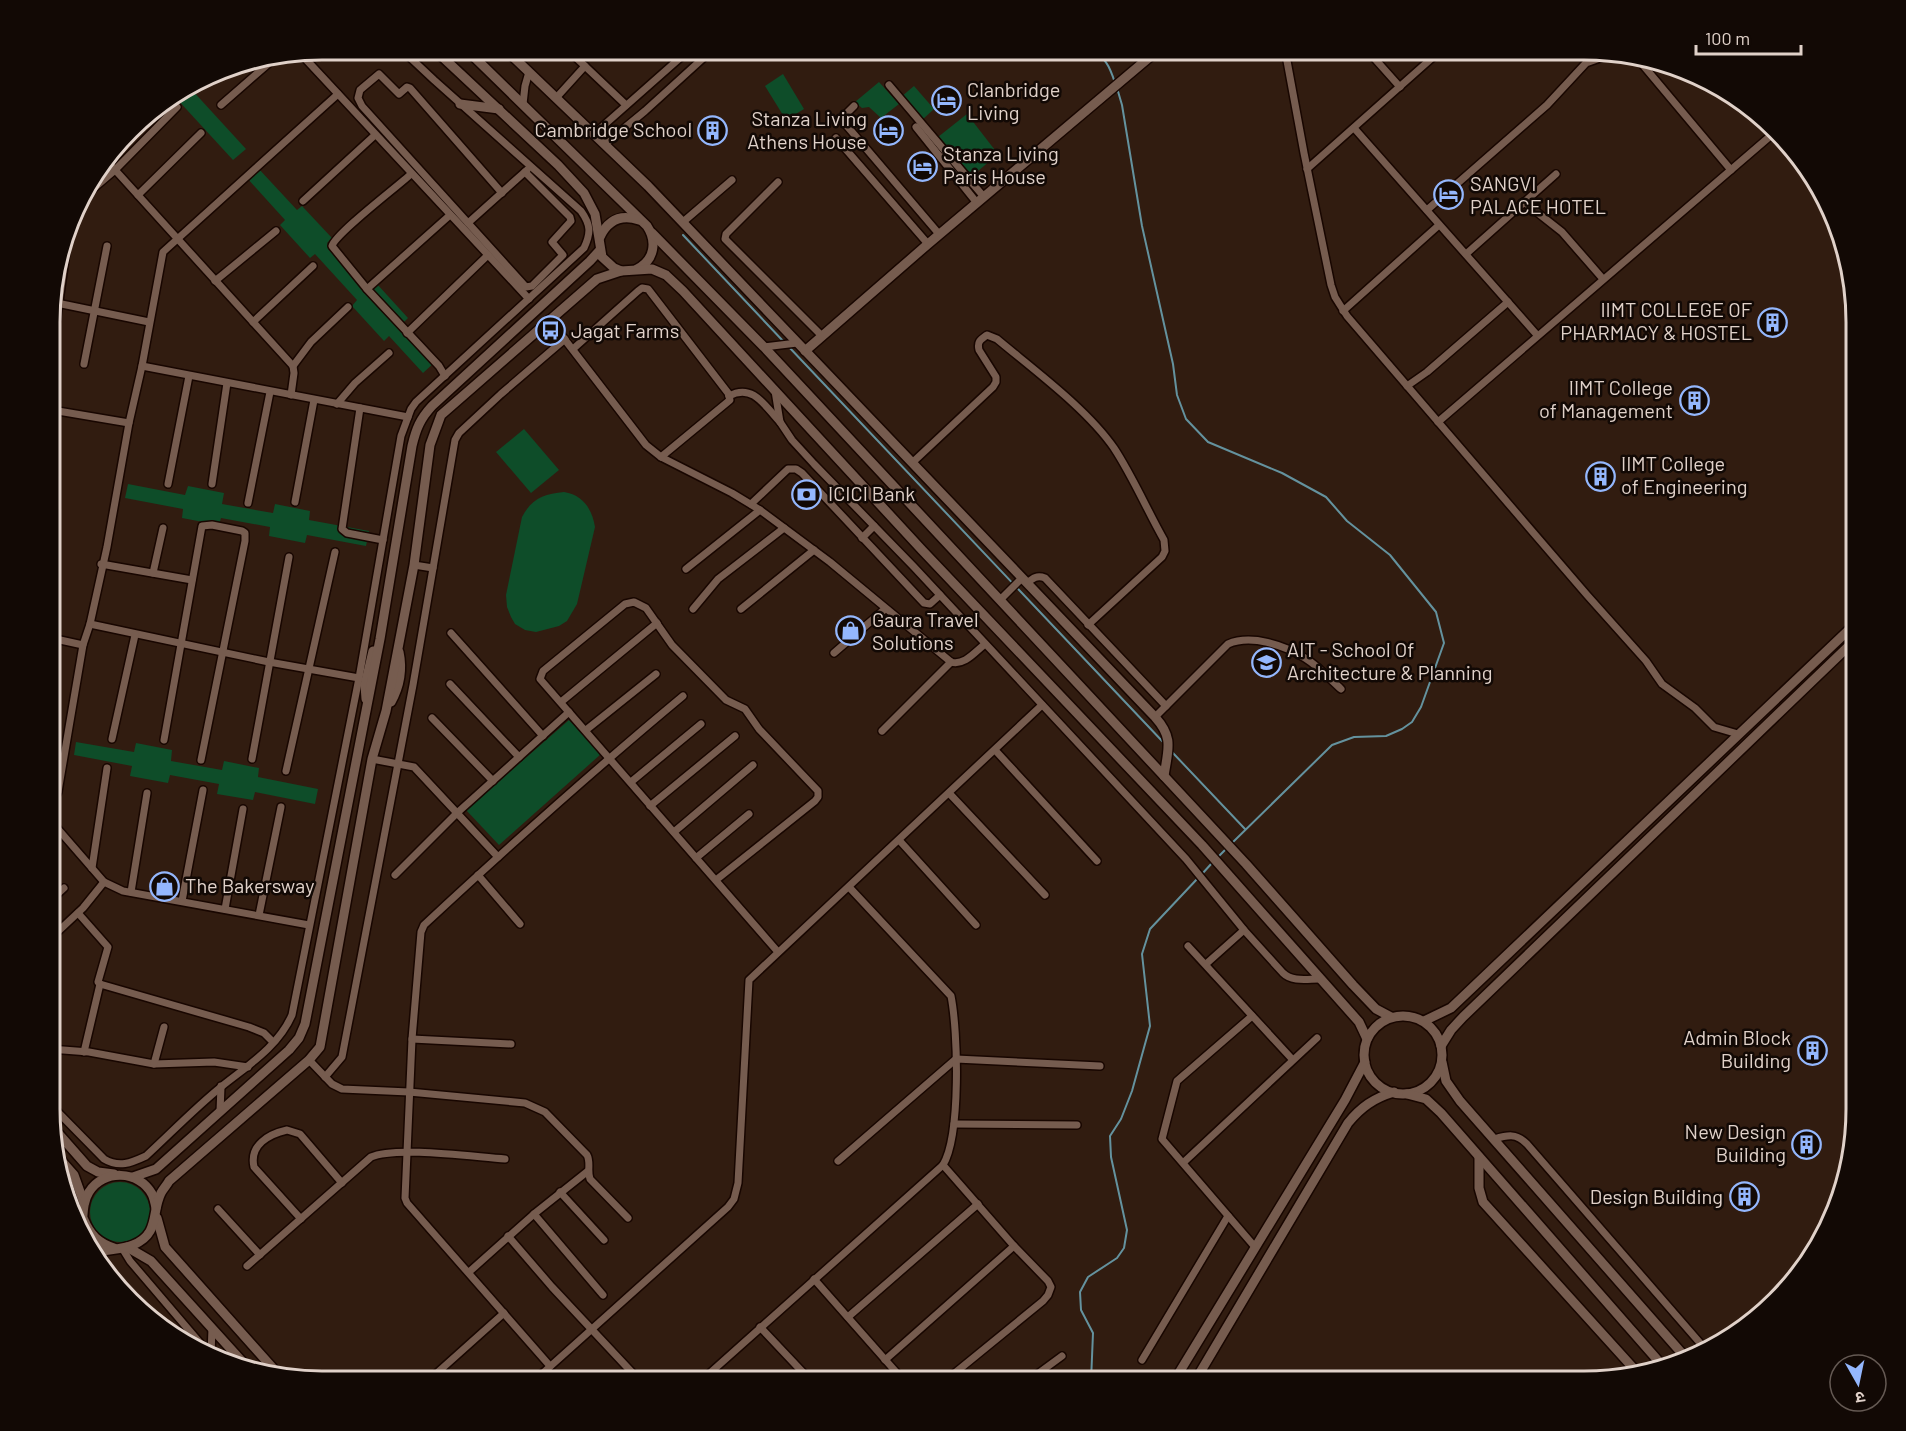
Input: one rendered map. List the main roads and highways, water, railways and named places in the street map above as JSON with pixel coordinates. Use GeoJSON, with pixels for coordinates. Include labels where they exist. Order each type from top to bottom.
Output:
{"type":"FeatureCollection","features":[{"type":"Feature","properties":{"kind":"waterway"},"geometry":{"type":"LineString","coordinates":[[1104,60],[1115,83]]}},
{"type":"Feature","properties":{"kind":"waterway"},"geometry":{"type":"LineString","coordinates":[[1117,88],[1122,105],[1142,226],[1173,364],[1177,395],[1186,419],[1208,442],[1282,473],[1326,497],[1347,521],[1390,555],[1436,612],[1444,643],[1421,707],[1412,722],[1386,736],[1354,737],[1332,745],[1231,844]]}},
{"type":"Feature","properties":{"kind":"waterway"},"geometry":{"type":"LineString","coordinates":[[683,235],[784,342]]}},
{"type":"Feature","properties":{"kind":"waterway"},"geometry":{"type":"LineString","coordinates":[[788,346],[1164,743]]}},
{"type":"Feature","properties":{"kind":"waterway"},"geometry":{"type":"LineString","coordinates":[[1172,752],[1245,829]]}},
{"type":"Feature","properties":{"kind":"waterway"},"geometry":{"type":"LineString","coordinates":[[1218,857],[1227,848]]}},
{"type":"Feature","properties":{"kind":"waterway"},"geometry":{"type":"LineString","coordinates":[[1202,874],[1212,863]]}},
{"type":"Feature","properties":{"kind":"waterway"},"geometry":{"type":"LineString","coordinates":[[1091,1371],[1093,1333],[1081,1310],[1080,1292],[1088,1277],[1117,1258],[1124,1248],[1127,1230],[1111,1157],[1110,1136],[1121,1119],[1132,1091],[1150,1026],[1142,954],[1150,929],[1198,878]]}},
{"type":"Feature","properties":{"kind":"place","name":"Clanbridge Living"},"geometry":{"type":"Point","coordinates":[946,101]}},
{"type":"Feature","properties":{"kind":"place","name":"Cambridge School"},"geometry":{"type":"Point","coordinates":[713,130]}},
{"type":"Feature","properties":{"kind":"place","name":"Stanza Living Athens House"},"geometry":{"type":"Point","coordinates":[888,131]}},
{"type":"Feature","properties":{"kind":"place","name":"Stanza Living Paris House"},"geometry":{"type":"Point","coordinates":[922,166]}},
{"type":"Feature","properties":{"kind":"place","name":"SANGVI PALACE HOTEL"},"geometry":{"type":"Point","coordinates":[1449,195]}},
{"type":"Feature","properties":{"kind":"place","name":"IIMT COLLEGE OF PHARMACY & HOSTEL"},"geometry":{"type":"Point","coordinates":[1773,322]}},
{"type":"Feature","properties":{"kind":"place","name":"Jagat Farms"},"geometry":{"type":"Point","coordinates":[550,331]}},
{"type":"Feature","properties":{"kind":"place","name":"IIMT College of Management"},"geometry":{"type":"Point","coordinates":[1694,400]}},
{"type":"Feature","properties":{"kind":"place","name":"IIMT College of Engineering"},"geometry":{"type":"Point","coordinates":[1600,476]}},
{"type":"Feature","properties":{"kind":"place","name":"ICICI Bank"},"geometry":{"type":"Point","coordinates":[807,494]}},
{"type":"Feature","properties":{"kind":"place","name":"Gaura Travel Solutions"},"geometry":{"type":"Point","coordinates":[851,631]}},
{"type":"Feature","properties":{"kind":"place","name":"AIT - School Of Architecture & Planning"},"geometry":{"type":"Point","coordinates":[1266,662]}},
{"type":"Feature","properties":{"kind":"place","name":"The Bakersway"},"geometry":{"type":"Point","coordinates":[164,886]}},
{"type":"Feature","properties":{"kind":"place","name":"Admin Block Building"},"geometry":{"type":"Point","coordinates":[1812,1050]}},
{"type":"Feature","properties":{"kind":"place","name":"New Design Building"},"geometry":{"type":"Point","coordinates":[1807,1144]}},
{"type":"Feature","properties":{"kind":"place","name":"Design Building"},"geometry":{"type":"Point","coordinates":[1744,1197]}}]}
